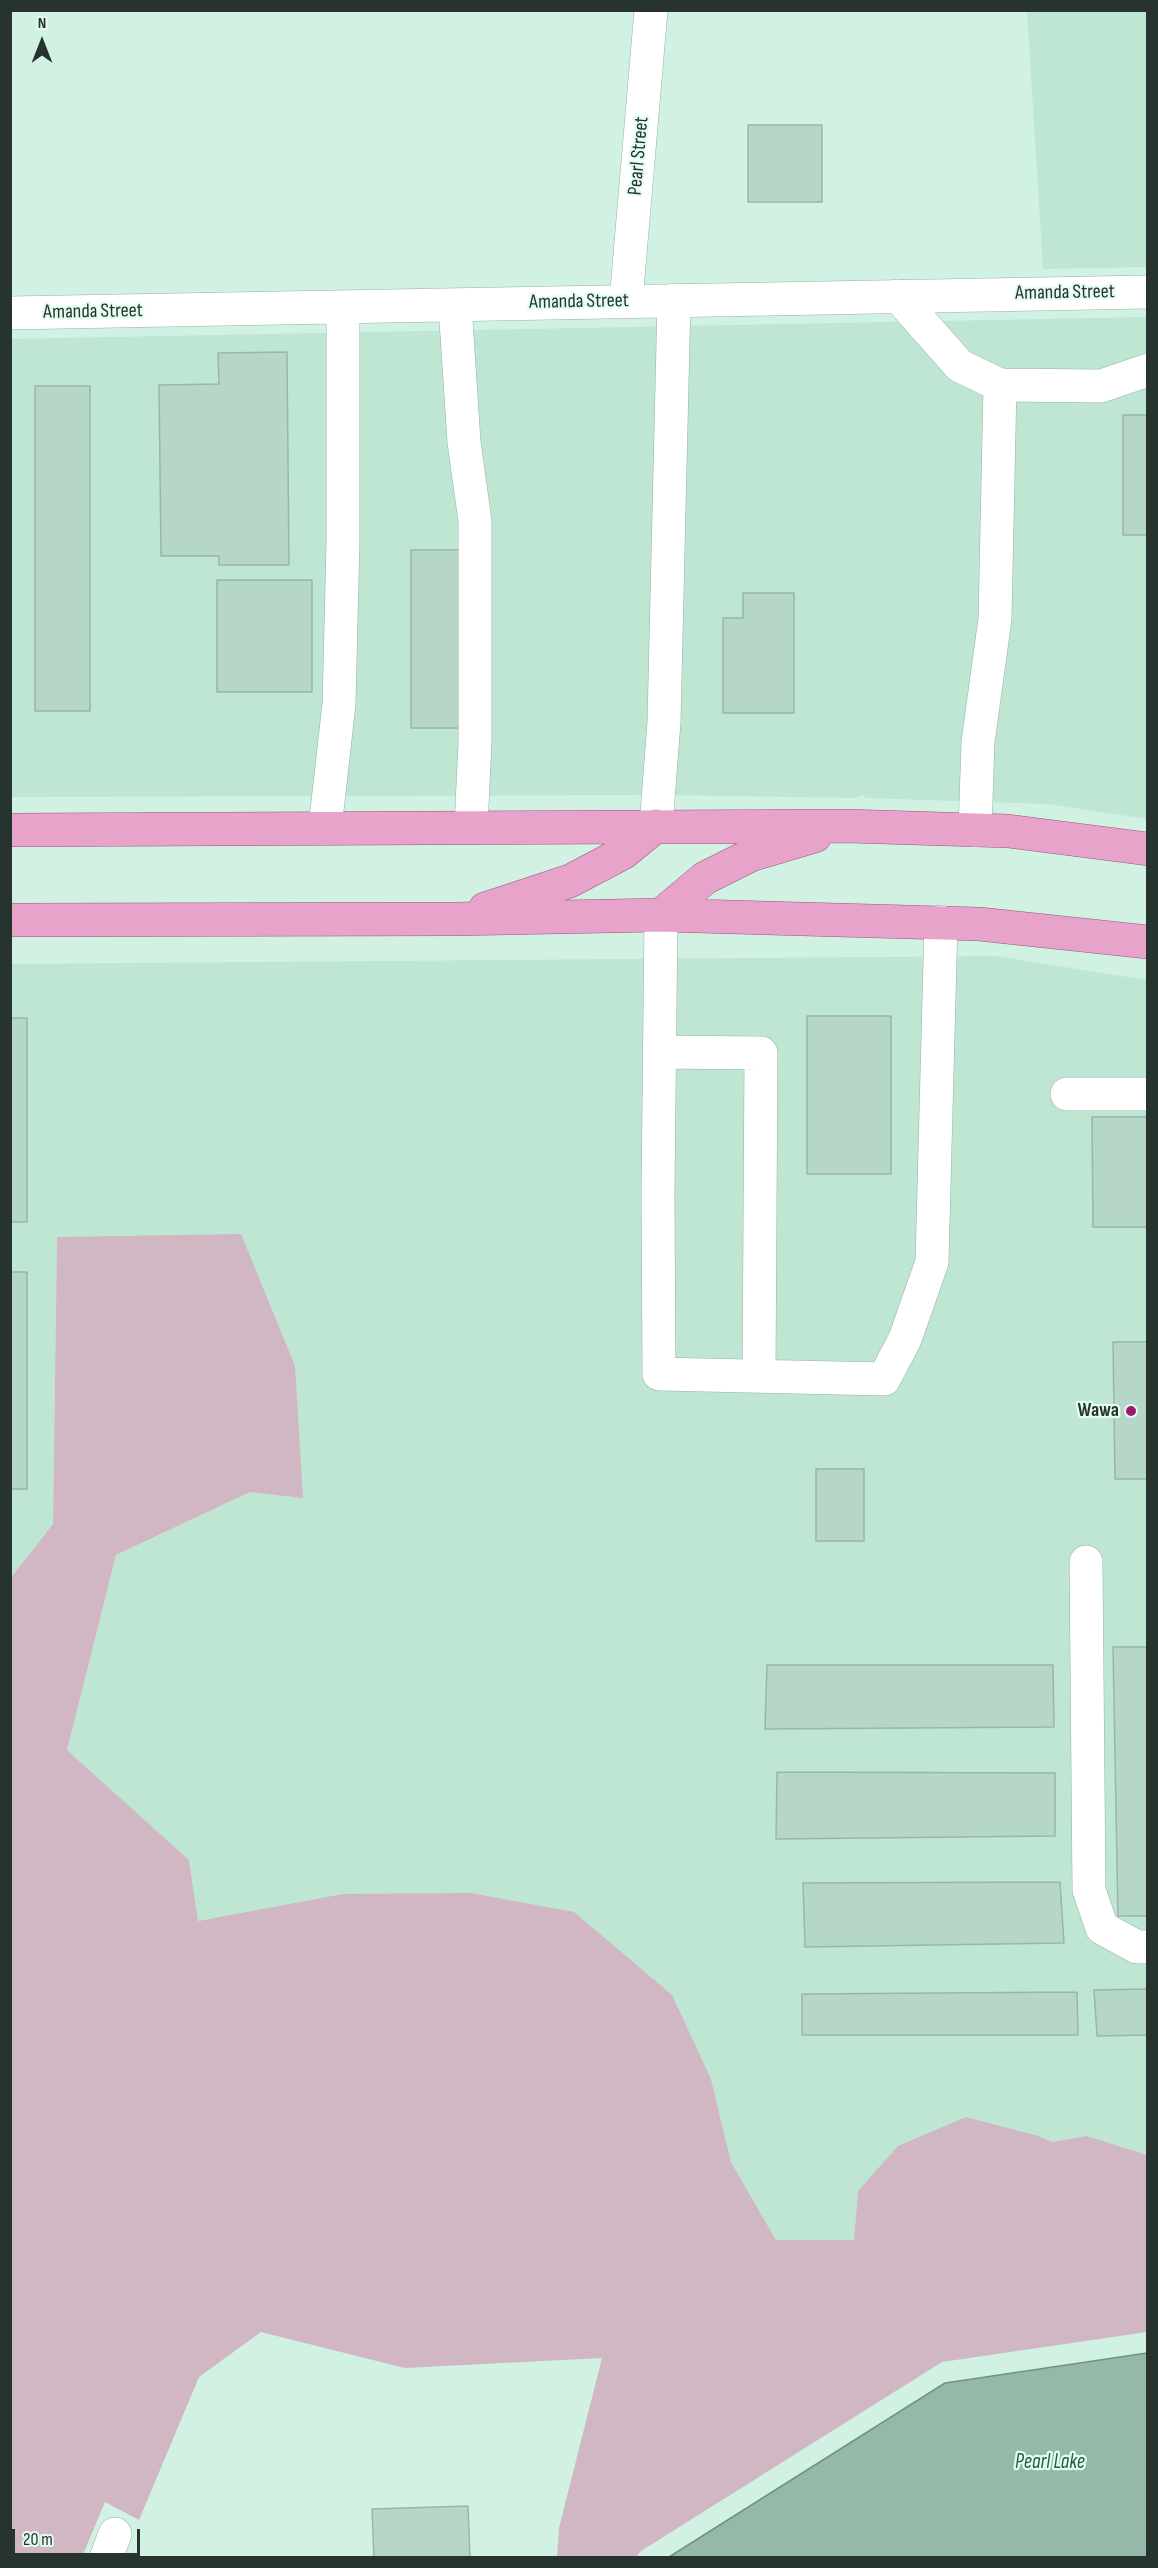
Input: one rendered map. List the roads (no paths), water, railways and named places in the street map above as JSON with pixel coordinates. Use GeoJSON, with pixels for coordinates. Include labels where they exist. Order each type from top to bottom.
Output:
{"type":"FeatureCollection","features":[{"type":"Feature","properties":{"kind":"main road"},"geometry":{"type":"LineString","coordinates":[[455,919],[570,881],[623,853],[656,826]]}},
{"type":"Feature","properties":{"kind":"main road"},"geometry":{"type":"LineString","coordinates":[[661,915],[705,878],[751,855],[848,826]]}},
{"type":"Feature","properties":{"kind":"main road"},"geometry":{"type":"LineString","coordinates":[[10,830],[848,826],[1008,831],[1148,849]]}},
{"type":"Feature","properties":{"kind":"main road"},"geometry":{"type":"LineString","coordinates":[[10,920],[455,919],[661,915],[979,924],[1148,942]]}},
{"type":"Feature","properties":{"kind":"street","name":"Pearl Street"},"geometry":{"type":"LineString","coordinates":[[626,301],[651,10]]}},
{"type":"Feature","properties":{"kind":"street","name":"Amanda Street"},"geometry":{"type":"LineString","coordinates":[[10,313],[1148,292]]}},
{"type":"Feature","properties":{"kind":"street"},"geometry":{"type":"LineString","coordinates":[[897,296],[960,366],[1000,385],[1101,386],[1148,370]]}},
{"type":"Feature","properties":{"kind":"street"},"geometry":{"type":"LineString","coordinates":[[656,826],[664,722],[674,300]]}},
{"type":"Feature","properties":{"kind":"street"},"geometry":{"type":"LineString","coordinates":[[455,304],[464,442],[475,521],[475,742],[471,827]]}},
{"type":"Feature","properties":{"kind":"street"},"geometry":{"type":"LineString","coordinates":[[325,828],[339,692],[343,542],[343,307]]}},
{"type":"Feature","properties":{"kind":"street"},"geometry":{"type":"LineString","coordinates":[[975,830],[978,742],[994,619],[1000,385]]}},
{"type":"Feature","properties":{"kind":"street"},"geometry":{"type":"LineString","coordinates":[[661,915],[659,1374],[884,1379],[905,1339],[932,1262],[941,922]]}},
{"type":"Feature","properties":{"kind":"street"},"geometry":{"type":"LineString","coordinates":[[660,1052],[761,1053],[759,1376]]}},
{"type":"Feature","properties":{"kind":"street"},"geometry":{"type":"LineString","coordinates":[[1067,1094],[1148,1094]]}},
{"type":"Feature","properties":{"kind":"street"},"geometry":{"type":"LineString","coordinates":[[1086,1562],[1089,1890],[1102,1928],[1137,1947],[1148,1947]]}},
{"type":"Feature","properties":{"kind":"water","name":"Pearl Lake"},"geometry":{"type":"Polygon","coordinates":[[[1147,2353],[1147,2557],[669,2557],[945,2383],[1147,2353]]]}},
{"type":"Feature","properties":{"kind":"place","name":"Wawa"},"geometry":{"type":"Point","coordinates":[1131,1411]}}]}
